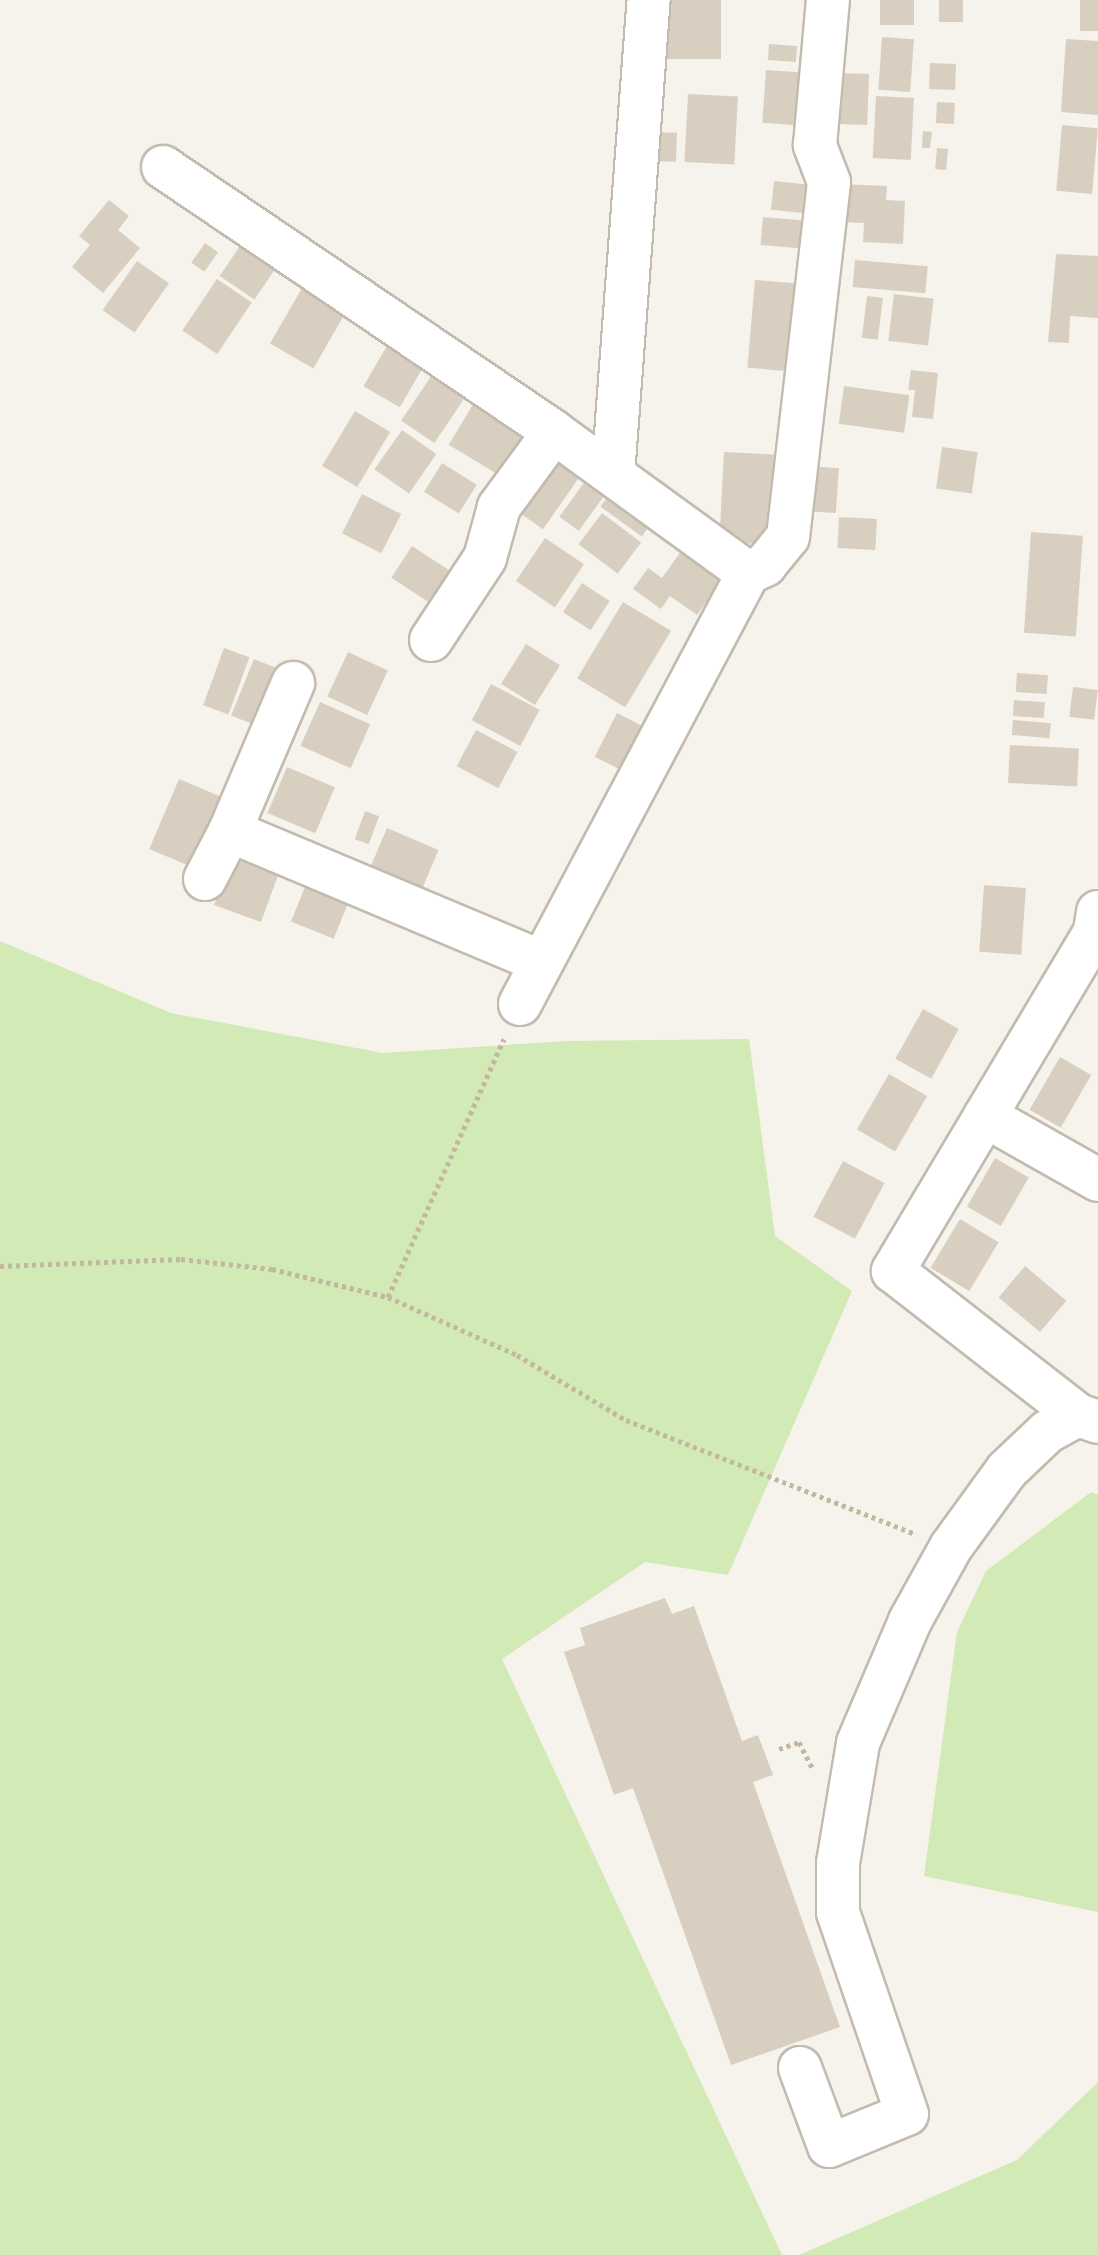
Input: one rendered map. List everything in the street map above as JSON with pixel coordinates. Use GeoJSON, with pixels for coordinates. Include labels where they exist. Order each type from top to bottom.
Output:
{"type":"FeatureCollection","features":[{"type":"Feature","properties":{"kind":"street"},"geometry":{"type":"LineString","coordinates":[[613,474],[649,0]]}},
{"type":"Feature","properties":{"kind":"street"},"geometry":{"type":"LineString","coordinates":[[520,1004],[748,573],[765,565],[788,537],[829,182],[815,145],[828,0]]}},
{"type":"Feature","properties":{"kind":"street"},"geometry":{"type":"LineString","coordinates":[[163,167],[554,432],[748,573]]}},
{"type":"Feature","properties":{"kind":"street"},"geometry":{"type":"LineString","coordinates":[[431,640],[485,558],[499,507],[554,432]]}},
{"type":"Feature","properties":{"kind":"street"},"geometry":{"type":"LineString","coordinates":[[205,879],[230,831],[293,683]]}},
{"type":"Feature","properties":{"kind":"street"},"geometry":{"type":"LineString","coordinates":[[230,831],[542,962]]}},
{"type":"Feature","properties":{"kind":"street"},"geometry":{"type":"LineString","coordinates":[[1088,1418],[893,1271],[1095,932],[1098,912]]}},
{"type":"Feature","properties":{"kind":"street"},"geometry":{"type":"LineString","coordinates":[[985,1116],[1098,1180]]}},
{"type":"Feature","properties":{"kind":"street"},"geometry":{"type":"LineString","coordinates":[[800,2068],[829,2146],[907,2114],[838,1912],[838,1863],[858,1743],[910,1621],[951,1547],[1007,1470],[1047,1432],[1088,1418]]}},
{"type":"Feature","properties":{"kind":"path"},"geometry":{"type":"LineString","coordinates":[[388,1297],[520,1004]]}},
{"type":"Feature","properties":{"kind":"path"},"geometry":{"type":"LineString","coordinates":[[0,1266],[181,1259],[272,1269],[388,1297],[517,1355],[626,1420],[951,1547]]}},
{"type":"Feature","properties":{"kind":"green space"},"geometry":{"type":"Polygon","coordinates":[[[0,941],[171,1013],[383,1053],[567,1041],[749,1039],[775,1236],[852,1291],[728,1575],[645,1562],[502,1659],[782,2255],[0,2255],[0,941]]]}},
{"type":"Feature","properties":{"kind":"green space"},"geometry":{"type":"Polygon","coordinates":[[[1091,1492],[1098,1495],[1098,1912],[924,1876],[957,1632],[986,1571],[1091,1492]]]}},
{"type":"Feature","properties":{"kind":"green space"},"geometry":{"type":"Polygon","coordinates":[[[1098,2082],[1098,2255],[799,2255],[1017,2160],[1098,2082]]]}},
{"type":"Feature","properties":{"kind":"building"},"geometry":{"type":"Polygon","coordinates":[[[666,0],[721,0],[721,59],[666,59],[666,0]]]}},
{"type":"Feature","properties":{"kind":"building"},"geometry":{"type":"Polygon","coordinates":[[[880,0],[914,0],[914,25],[880,25],[880,0]]]}},
{"type":"Feature","properties":{"kind":"building"},"geometry":{"type":"Polygon","coordinates":[[[939,0],[963,0],[963,22],[939,22],[939,0]]]}},
{"type":"Feature","properties":{"kind":"building"},"geometry":{"type":"Polygon","coordinates":[[[1080,0],[1098,0],[1098,31],[1080,31],[1080,0]]]}},
{"type":"Feature","properties":{"kind":"building"},"geometry":{"type":"Polygon","coordinates":[[[882,37],[914,39],[910,92],[878,90],[882,37]]]}},
{"type":"Feature","properties":{"kind":"building"},"geometry":{"type":"Polygon","coordinates":[[[1066,39],[1098,41],[1098,115],[1061,112],[1066,39]]]}},
{"type":"Feature","properties":{"kind":"building"},"geometry":{"type":"Polygon","coordinates":[[[769,44],[797,46],[796,62],[768,60],[769,44]]]}},
{"type":"Feature","properties":{"kind":"building"},"geometry":{"type":"Polygon","coordinates":[[[930,63],[956,64],[955,90],[929,89],[930,63]]]}},
{"type":"Feature","properties":{"kind":"building"},"geometry":{"type":"Polygon","coordinates":[[[766,70],[810,73],[806,126],[762,123],[766,70]]]}},
{"type":"Feature","properties":{"kind":"building"},"geometry":{"type":"Polygon","coordinates":[[[839,73],[869,74],[867,125],[837,124],[839,73]]]}},
{"type":"Feature","properties":{"kind":"building"},"geometry":{"type":"Polygon","coordinates":[[[688,94],[738,97],[734,165],[684,162],[688,94]]]}},
{"type":"Feature","properties":{"kind":"building"},"geometry":{"type":"Polygon","coordinates":[[[876,96],[914,98],[911,160],[873,158],[876,96]]]}},
{"type":"Feature","properties":{"kind":"building"},"geometry":{"type":"Polygon","coordinates":[[[937,102],[955,103],[954,124],[936,123],[937,102]]]}},
{"type":"Feature","properties":{"kind":"building"},"geometry":{"type":"Polygon","coordinates":[[[1062,125],[1098,128],[1092,194],[1056,191],[1062,125]]]}},
{"type":"Feature","properties":{"kind":"building"},"geometry":{"type":"Polygon","coordinates":[[[923,131],[932,132],[930,148],[922,148],[923,131]]]}},
{"type":"Feature","properties":{"kind":"building"},"geometry":{"type":"Polygon","coordinates":[[[653,132],[677,133],[676,162],[652,161],[653,132]]]}},
{"type":"Feature","properties":{"kind":"building"},"geometry":{"type":"Polygon","coordinates":[[[937,148],[948,149],[946,170],[935,169],[937,148]]]}},
{"type":"Feature","properties":{"kind":"building"},"geometry":{"type":"Polygon","coordinates":[[[774,181],[822,186],[819,215],[771,210],[774,181]]]}},
{"type":"Feature","properties":{"kind":"building"},"geometry":{"type":"Polygon","coordinates":[[[840,184],[887,186],[886,200],[905,201],[903,244],[863,242],[864,223],[838,222],[840,184]]]}},
{"type":"Feature","properties":{"kind":"building"},"geometry":{"type":"Polygon","coordinates":[[[109,200],[129,216],[118,230],[140,248],[103,293],[72,267],[90,245],[79,236],[109,200]]]}},
{"type":"Feature","properties":{"kind":"building"},"geometry":{"type":"Polygon","coordinates":[[[763,217],[813,221],[810,249],[761,245],[763,217]]]}},
{"type":"Feature","properties":{"kind":"building"},"geometry":{"type":"Polygon","coordinates":[[[246,237],[281,260],[255,299],[220,276],[246,237]]]}},
{"type":"Feature","properties":{"kind":"building"},"geometry":{"type":"Polygon","coordinates":[[[205,243],[218,252],[204,272],[191,263],[205,243]]]}},
{"type":"Feature","properties":{"kind":"building"},"geometry":{"type":"Polygon","coordinates":[[[1056,254],[1098,256],[1098,318],[1070,316],[1069,343],[1048,342],[1056,254]]]}},
{"type":"Feature","properties":{"kind":"building"},"geometry":{"type":"Polygon","coordinates":[[[855,260],[928,266],[925,293],[853,287],[855,260]]]}},
{"type":"Feature","properties":{"kind":"building"},"geometry":{"type":"Polygon","coordinates":[[[137,261],[169,283],[135,333],[103,310],[137,261]]]}},
{"type":"Feature","properties":{"kind":"building"},"geometry":{"type":"Polygon","coordinates":[[[217,279],[252,302],[217,354],[182,330],[217,279]]]}},
{"type":"Feature","properties":{"kind":"building"},"geometry":{"type":"Polygon","coordinates":[[[755,280],[799,284],[791,371],[747,368],[755,280]]]}},
{"type":"Feature","properties":{"kind":"building"},"geometry":{"type":"Polygon","coordinates":[[[302,288],[345,313],[313,368],[270,343],[302,288]]]}},
{"type":"Feature","properties":{"kind":"building"},"geometry":{"type":"Polygon","coordinates":[[[894,294],[934,299],[928,346],[888,341],[894,294]]]}},
{"type":"Feature","properties":{"kind":"building"},"geometry":{"type":"Polygon","coordinates":[[[867,296],[883,298],[878,340],[862,338],[867,296]]]}},
{"type":"Feature","properties":{"kind":"building"},"geometry":{"type":"Polygon","coordinates":[[[392,337],[428,358],[400,407],[364,386],[392,337]]]}},
{"type":"Feature","properties":{"kind":"building"},"geometry":{"type":"Polygon","coordinates":[[[438,366],[471,388],[434,443],[401,421],[438,366]]]}},
{"type":"Feature","properties":{"kind":"building"},"geometry":{"type":"Polygon","coordinates":[[[911,370],[938,373],[933,419],[912,417],[915,390],[908,390],[911,370]]]}},
{"type":"Feature","properties":{"kind":"building"},"geometry":{"type":"Polygon","coordinates":[[[844,386],[909,395],[904,433],[839,424],[844,386]]]}},
{"type":"Feature","properties":{"kind":"building"},"geometry":{"type":"Polygon","coordinates":[[[478,396],[540,433],[510,482],[449,445],[478,396]]]}},
{"type":"Feature","properties":{"kind":"building"},"geometry":{"type":"Polygon","coordinates":[[[355,411],[390,432],[357,487],[322,466],[355,411]]]}},
{"type":"Feature","properties":{"kind":"building"},"geometry":{"type":"Polygon","coordinates":[[[402,430],[436,454],[409,493],[374,469],[402,430]]]}},
{"type":"Feature","properties":{"kind":"building"},"geometry":{"type":"Polygon","coordinates":[[[942,447],[978,452],[972,494],[936,489],[942,447]]]}},
{"type":"Feature","properties":{"kind":"building"},"geometry":{"type":"Polygon","coordinates":[[[552,450],[583,472],[543,529],[512,507],[552,450]]]}},
{"type":"Feature","properties":{"kind":"building"},"geometry":{"type":"Polygon","coordinates":[[[724,452],[774,455],[769,544],[719,542],[724,452]]]}},
{"type":"Feature","properties":{"kind":"building"},"geometry":{"type":"Polygon","coordinates":[[[442,463],[477,485],[459,514],[424,492],[442,463]]]}},
{"type":"Feature","properties":{"kind":"building"},"geometry":{"type":"Polygon","coordinates":[[[807,466],[839,468],[836,513],[804,511],[807,466]]]}},
{"type":"Feature","properties":{"kind":"building"},"geometry":{"type":"Polygon","coordinates":[[[594,469],[613,483],[579,531],[559,517],[594,469]]]}},
{"type":"Feature","properties":{"kind":"building"},"geometry":{"type":"Polygon","coordinates":[[[614,488],[655,518],[642,537],[600,507],[614,488]]]}},
{"type":"Feature","properties":{"kind":"building"},"geometry":{"type":"Polygon","coordinates":[[[362,494],[401,514],[381,553],[342,533],[362,494]]]}},
{"type":"Feature","properties":{"kind":"building"},"geometry":{"type":"Polygon","coordinates":[[[602,513],[641,542],[618,574],[579,544],[602,513]]]}},
{"type":"Feature","properties":{"kind":"building"},"geometry":{"type":"Polygon","coordinates":[[[839,517],[877,519],[875,550],[837,548],[839,517]]]}},
{"type":"Feature","properties":{"kind":"building"},"geometry":{"type":"Polygon","coordinates":[[[1031,532],[1083,536],[1076,636],[1024,633],[1031,532]]]}},
{"type":"Feature","properties":{"kind":"building"},"geometry":{"type":"Polygon","coordinates":[[[691,537],[732,565],[697,615],[670,596],[661,609],[633,589],[648,568],[662,578],[691,537]]]}},
{"type":"Feature","properties":{"kind":"building"},"geometry":{"type":"Polygon","coordinates":[[[545,538],[584,564],[555,607],[516,581],[545,538]]]}},
{"type":"Feature","properties":{"kind":"building"},"geometry":{"type":"Polygon","coordinates":[[[412,546],[461,578],[441,610],[391,578],[412,546]]]}},
{"type":"Feature","properties":{"kind":"building"},"geometry":{"type":"Polygon","coordinates":[[[582,583],[610,601],[591,630],[563,612],[582,583]]]}},
{"type":"Feature","properties":{"kind":"building"},"geometry":{"type":"Polygon","coordinates":[[[623,602],[671,631],[625,707],[577,678],[623,602]]]}},
{"type":"Feature","properties":{"kind":"building"},"geometry":{"type":"Polygon","coordinates":[[[526,644],[560,665],[535,705],[501,684],[526,644]]]}},
{"type":"Feature","properties":{"kind":"building"},"geometry":{"type":"Polygon","coordinates":[[[224,648],[249,657],[229,715],[203,705],[224,648]]]}},
{"type":"Feature","properties":{"kind":"building"},"geometry":{"type":"Polygon","coordinates":[[[348,652],[388,671],[367,715],[327,696],[348,652]]]}},
{"type":"Feature","properties":{"kind":"building"},"geometry":{"type":"Polygon","coordinates":[[[254,659],[281,670],[258,726],[231,716],[254,659]]]}},
{"type":"Feature","properties":{"kind":"building"},"geometry":{"type":"Polygon","coordinates":[[[1017,673],[1048,675],[1047,694],[1016,692],[1017,673]]]}},
{"type":"Feature","properties":{"kind":"building"},"geometry":{"type":"Polygon","coordinates":[[[491,684],[540,710],[520,746],[472,720],[491,684]]]}},
{"type":"Feature","properties":{"kind":"building"},"geometry":{"type":"Polygon","coordinates":[[[1073,687],[1098,690],[1094,720],[1069,717],[1073,687]]]}},
{"type":"Feature","properties":{"kind":"building"},"geometry":{"type":"Polygon","coordinates":[[[1014,700],[1045,702],[1044,718],[1013,716],[1014,700]]]}},
{"type":"Feature","properties":{"kind":"building"},"geometry":{"type":"Polygon","coordinates":[[[320,702],[370,724],[351,768],[300,746],[320,702]]]}},
{"type":"Feature","properties":{"kind":"building"},"geometry":{"type":"Polygon","coordinates":[[[617,713],[653,731],[630,775],[595,757],[617,713]]]}},
{"type":"Feature","properties":{"kind":"building"},"geometry":{"type":"Polygon","coordinates":[[[1013,720],[1051,723],[1050,738],[1012,735],[1013,720]]]}},
{"type":"Feature","properties":{"kind":"building"},"geometry":{"type":"Polygon","coordinates":[[[476,730],[517,752],[498,788],[457,766],[476,730]]]}},
{"type":"Feature","properties":{"kind":"building"},"geometry":{"type":"Polygon","coordinates":[[[1010,745],[1079,749],[1077,787],[1008,783],[1010,745]]]}},
{"type":"Feature","properties":{"kind":"building"},"geometry":{"type":"Polygon","coordinates":[[[287,767],[335,787],[315,833],[267,813],[287,767]]]}},
{"type":"Feature","properties":{"kind":"building"},"geometry":{"type":"Polygon","coordinates":[[[179,779],[227,799],[197,869],[149,849],[179,779]]]}},
{"type":"Feature","properties":{"kind":"building"},"geometry":{"type":"Polygon","coordinates":[[[365,811],[379,816],[369,844],[355,839],[365,811]]]}},
{"type":"Feature","properties":{"kind":"building"},"geometry":{"type":"Polygon","coordinates":[[[387,828],[439,850],[419,897],[367,875],[387,828]]]}},
{"type":"Feature","properties":{"kind":"building"},"geometry":{"type":"Polygon","coordinates":[[[237,842],[284,859],[261,922],[214,905],[237,842]]]}},
{"type":"Feature","properties":{"kind":"building"},"geometry":{"type":"Polygon","coordinates":[[[309,877],[352,894],[334,939],[291,922],[309,877]]]}},
{"type":"Feature","properties":{"kind":"building"},"geometry":{"type":"Polygon","coordinates":[[[984,885],[1026,888],[1021,955],[979,952],[984,885]]]}},
{"type":"Feature","properties":{"kind":"building"},"geometry":{"type":"Polygon","coordinates":[[[923,1009],[959,1029],[931,1079],[895,1059],[923,1009]]]}},
{"type":"Feature","properties":{"kind":"building"},"geometry":{"type":"Polygon","coordinates":[[[1060,1057],[1091,1075],[1061,1128],[1030,1110],[1060,1057]]]}},
{"type":"Feature","properties":{"kind":"building"},"geometry":{"type":"Polygon","coordinates":[[[889,1074],[927,1096],[895,1151],[857,1129],[889,1074]]]}},
{"type":"Feature","properties":{"kind":"building"},"geometry":{"type":"Polygon","coordinates":[[[995,1158],[1029,1178],[1001,1226],[967,1206],[995,1158]]]}},
{"type":"Feature","properties":{"kind":"building"},"geometry":{"type":"Polygon","coordinates":[[[843,1161],[884,1183],[855,1239],[813,1217],[843,1161]]]}},
{"type":"Feature","properties":{"kind":"building"},"geometry":{"type":"Polygon","coordinates":[[[960,1219],[999,1242],[969,1291],[931,1268],[960,1219]]]}},
{"type":"Feature","properties":{"kind":"building"},"geometry":{"type":"Polygon","coordinates":[[[1025,1266],[1066,1301],[1040,1332],[999,1297],[1025,1266]]]}},
{"type":"Feature","properties":{"kind":"building"},"geometry":{"type":"Polygon","coordinates":[[[665,1598],[672,1614],[694,1606],[742,1741],[758,1735],[773,1775],[753,1782],[840,2027],[731,2065],[633,1788],[614,1795],[564,1652],[585,1645],[580,1628],[665,1598]]]}}]}
